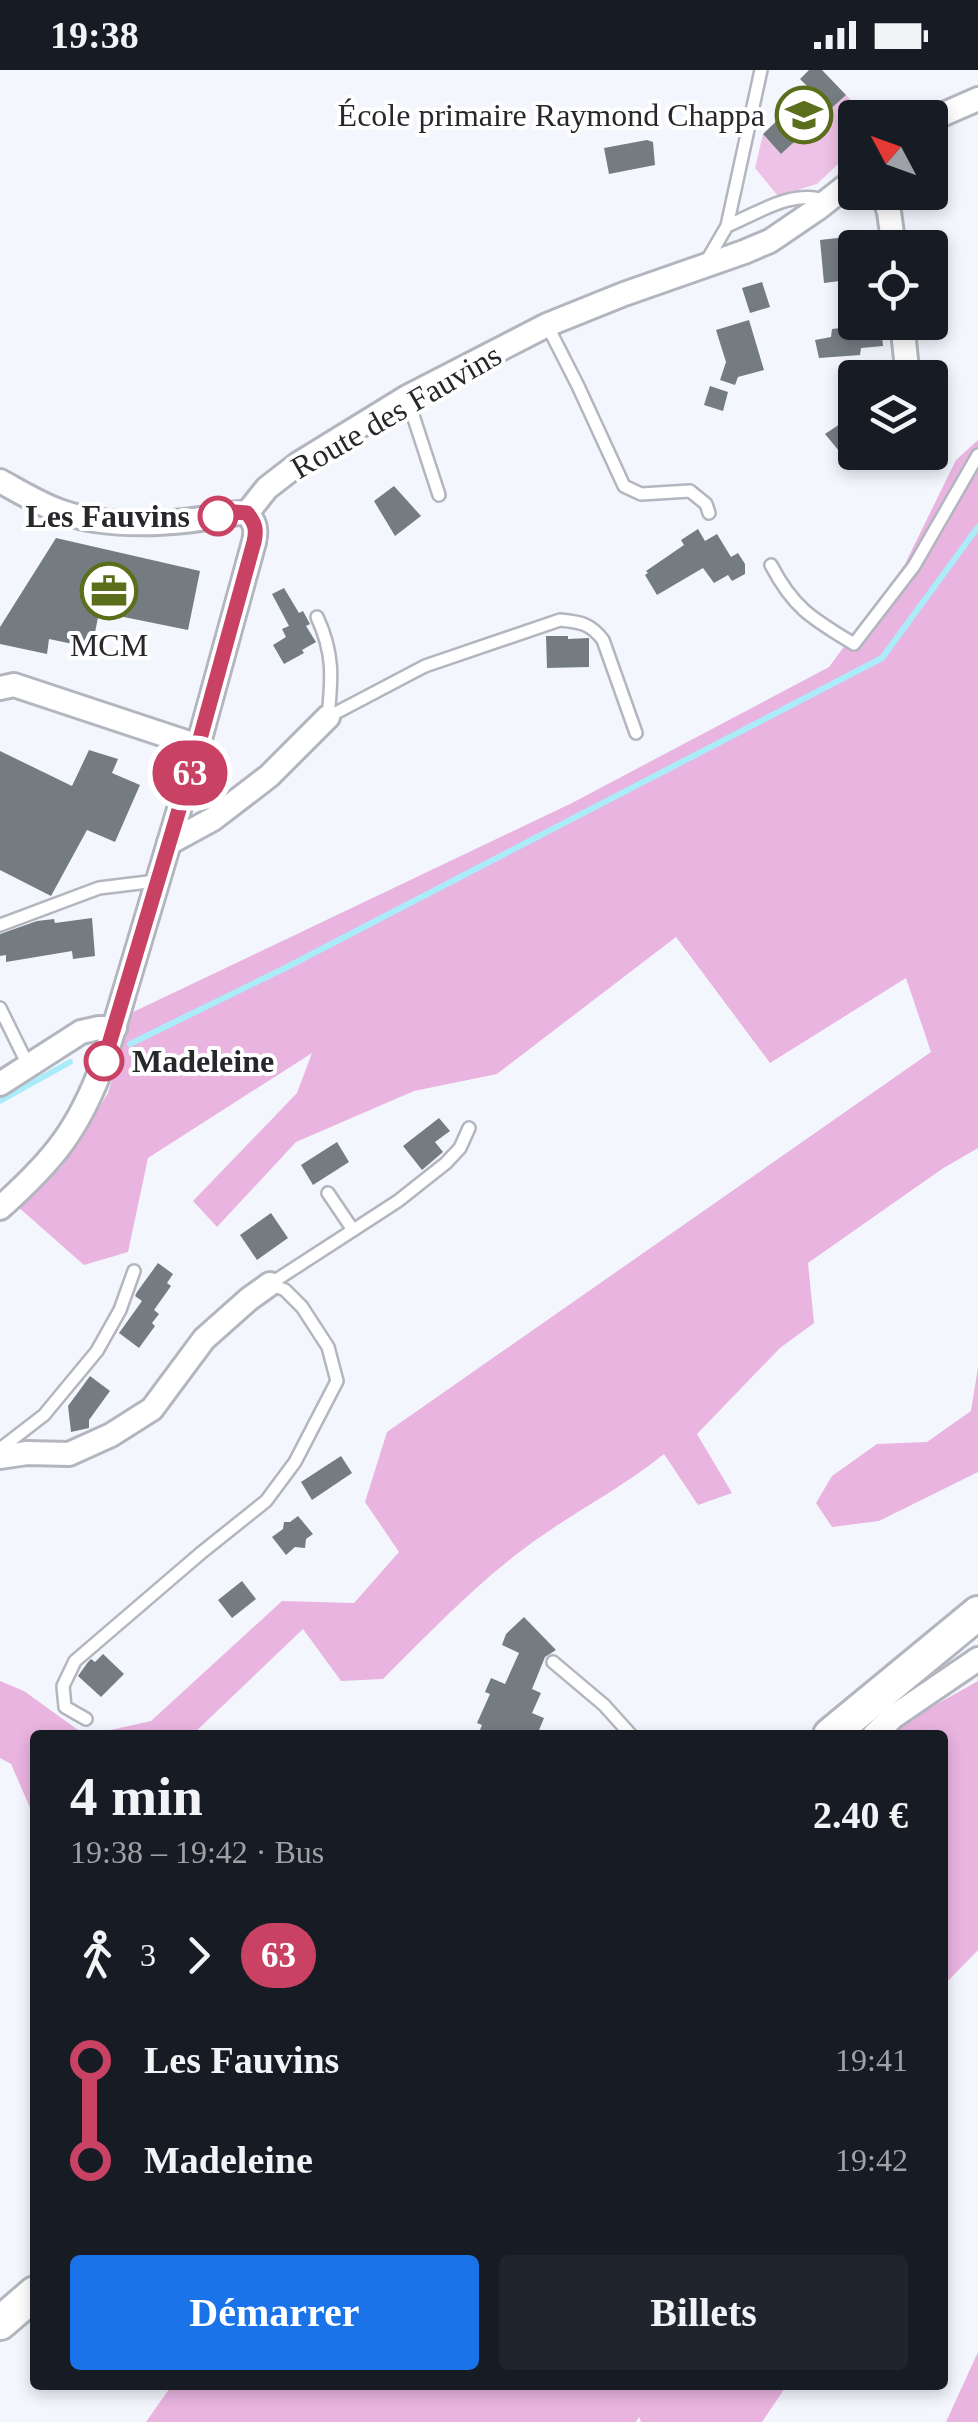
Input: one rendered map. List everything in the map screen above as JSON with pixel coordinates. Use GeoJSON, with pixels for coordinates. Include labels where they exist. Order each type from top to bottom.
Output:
{"type":"FeatureCollection","features":[{"type":"Feature","properties":{"kind":"street"},"geometry":{"type":"LineString","coordinates":[[948,112],[978,99]]}},
{"type":"Feature","properties":{"kind":"street","name":"Route des Fauvins"},"geometry":{"type":"LineString","coordinates":[[247,513],[267,488],[298,464],[407,397],[548,325],[770,241],[838,192]]}},
{"type":"Feature","properties":{"kind":"street"},"geometry":{"type":"LineString","coordinates":[[0,481],[62,512],[98,521],[193,520],[234,512],[247,513],[256,531],[198,746],[92,1094],[60,1149],[0,1208]]}},
{"type":"Feature","properties":{"kind":"street"},"geometry":{"type":"LineString","coordinates":[[0,688],[14,685],[198,746]]}},
{"type":"Feature","properties":{"kind":"street"},"geometry":{"type":"LineString","coordinates":[[169,843],[212,819],[269,776],[328,717]]}},
{"type":"Feature","properties":{"kind":"street"},"geometry":{"type":"LineString","coordinates":[[0,1084],[81,1032],[115,1028]]}},
{"type":"Feature","properties":{"kind":"street"},"geometry":{"type":"LineString","coordinates":[[0,1457],[69,1454],[125,1426],[152,1408],[204,1339],[270,1284]]}},
{"type":"Feature","properties":{"kind":"street"},"geometry":{"type":"LineString","coordinates":[[836,1730],[978,1613]]}},
{"type":"Feature","properties":{"kind":"street"},"geometry":{"type":"LineString","coordinates":[[879,1730],[978,1659]]}},
{"type":"Feature","properties":{"kind":"street"},"geometry":{"type":"LineString","coordinates":[[0,2323],[30,2297]]}},
{"type":"Feature","properties":{"kind":"lane"},"geometry":{"type":"LineString","coordinates":[[703,265],[727,226],[761,70]]}},
{"type":"Feature","properties":{"kind":"lane"},"geometry":{"type":"LineString","coordinates":[[727,226],[797,198],[813,196],[827,201]]}},
{"type":"Feature","properties":{"kind":"lane"},"geometry":{"type":"LineString","coordinates":[[548,325],[624,486],[641,494],[690,491],[706,504],[710,514]]}},
{"type":"Feature","properties":{"kind":"lane"},"geometry":{"type":"LineString","coordinates":[[407,397],[439,495]]}},
{"type":"Feature","properties":{"kind":"lane"},"geometry":{"type":"LineString","coordinates":[[771,565],[784,589],[807,616],[854,644],[914,566],[978,454]]}},
{"type":"Feature","properties":{"kind":"lane"},"geometry":{"type":"LineString","coordinates":[[317,618],[327,640],[332,681],[328,717]]}},
{"type":"Feature","properties":{"kind":"lane"},"geometry":{"type":"LineString","coordinates":[[328,717],[425,666],[560,620],[594,628],[603,640],[636,733]]}},
{"type":"Feature","properties":{"kind":"lane"},"geometry":{"type":"LineString","coordinates":[[0,924],[99,888],[156,881]]}},
{"type":"Feature","properties":{"kind":"lane"},"geometry":{"type":"LineString","coordinates":[[0,1008],[29,1067]]}},
{"type":"Feature","properties":{"kind":"lane"},"geometry":{"type":"LineString","coordinates":[[270,1284],[398,1201],[446,1163],[460,1148],[469,1128]]}},
{"type":"Feature","properties":{"kind":"lane"},"geometry":{"type":"LineString","coordinates":[[328,1193],[353,1230]]}},
{"type":"Feature","properties":{"kind":"lane"},"geometry":{"type":"LineString","coordinates":[[0,1449],[44,1415],[97,1351],[120,1310],[134,1271]]}},
{"type":"Feature","properties":{"kind":"lane"},"geometry":{"type":"LineString","coordinates":[[86,1718],[66,1707],[62,1686],[76,1661],[266,1502],[295,1462],[337,1381],[328,1347],[302,1308],[285,1290],[270,1284]]}},
{"type":"Feature","properties":{"kind":"lane"},"geometry":{"type":"LineString","coordinates":[[554,1662],[626,1730]]}},
{"type":"Feature","properties":{"kind":"shaded area"},"geometry":{"type":"Polygon","coordinates":[[[838,102],[838,164],[817,184],[778,196],[755,168],[763,134],[781,154],[838,102]]]}},
{"type":"Feature","properties":{"kind":"shaded area"},"geometry":{"type":"Polygon","coordinates":[[[978,440],[978,1148],[808,1263],[814,1323],[780,1348],[697,1434],[732,1493],[698,1505],[664,1454],[500,1568],[383,1679],[341,1681],[303,1629],[197,1730],[110,1730],[151,1721],[282,1601],[354,1603],[399,1552],[365,1502],[387,1432],[931,1052],[906,978],[770,1063],[676,937],[497,1074],[414,1091],[296,1142],[217,1227],[193,1201],[297,1093],[312,1053],[148,1158],[128,1252],[84,1265],[17,1206],[62,1166],[108,1093],[131,1013],[572,803],[829,667],[905,564],[956,460],[978,440]]]}},
{"type":"Feature","properties":{"kind":"shaded area"},"geometry":{"type":"Polygon","coordinates":[[[978,1367],[978,1472],[879,1521],[832,1527],[816,1503],[832,1476],[877,1444],[927,1442],[971,1411],[978,1367]]]}},
{"type":"Feature","properties":{"kind":"shaded area"},"geometry":{"type":"Polygon","coordinates":[[[0,1681],[24,1691],[78,1730],[30,1730],[30,1808],[11,1764],[0,1758],[0,1681]]]}},
{"type":"Feature","properties":{"kind":"shaded area"},"geometry":{"type":"Polygon","coordinates":[[[978,1681],[978,1950],[948,1981],[948,1730],[891,1730],[978,1681]]]}},
{"type":"Feature","properties":{"kind":"shaded area"},"geometry":{"type":"Polygon","coordinates":[[[978,2352],[978,2422],[946,2422],[978,2352]]]}},
{"type":"Feature","properties":{"kind":"shaded area"},"geometry":{"type":"Polygon","coordinates":[[[168,2390],[784,2390],[762,2422],[641,2422],[639,2417],[636,2422],[146,2422],[168,2390]]]}},
{"type":"Feature","properties":{"kind":"building","name":"École primaire Raymond Chappa"},"geometry":{"type":"Polygon","coordinates":[[[809,70],[822,70],[846,95],[781,154],[763,134],[810,89],[800,79],[809,70]]]}},
{"type":"Feature","properties":{"kind":"building"},"geometry":{"type":"Polygon","coordinates":[[[653,142],[655,165],[609,174],[604,148],[653,142]]]}},
{"type":"Feature","properties":{"kind":"building"},"geometry":{"type":"Polygon","coordinates":[[[838,238],[838,281],[824,283],[820,240],[838,238]]]}},
{"type":"Feature","properties":{"kind":"building"},"geometry":{"type":"Polygon","coordinates":[[[762,282],[770,307],[750,313],[742,288],[762,282]]]}},
{"type":"Feature","properties":{"kind":"building"},"geometry":{"type":"Polygon","coordinates":[[[749,320],[764,370],[738,377],[735,385],[720,380],[726,362],[716,330],[749,320]]]}},
{"type":"Feature","properties":{"kind":"building"},"geometry":{"type":"Polygon","coordinates":[[[838,328],[838,340],[882,340],[883,346],[861,348],[860,355],[819,358],[815,340],[831,337],[832,329],[838,328]]]}},
{"type":"Feature","properties":{"kind":"building"},"geometry":{"type":"Polygon","coordinates":[[[710,386],[728,392],[723,411],[704,405],[710,386]]]}},
{"type":"Feature","properties":{"kind":"building"},"geometry":{"type":"Polygon","coordinates":[[[838,425],[838,450],[825,434],[838,425]]]}},
{"type":"Feature","properties":{"kind":"building"},"geometry":{"type":"Polygon","coordinates":[[[394,486],[421,516],[395,536],[374,501],[394,486]]]}},
{"type":"Feature","properties":{"kind":"building"},"geometry":{"type":"Polygon","coordinates":[[[698,529],[705,541],[717,534],[731,557],[738,553],[745,564],[745,574],[732,581],[728,575],[714,583],[703,568],[657,595],[646,571],[684,545],[681,540],[698,529]]]}},
{"type":"Feature","properties":{"kind":"building","name":"MCM"},"geometry":{"type":"Polygon","coordinates":[[[56,538],[200,571],[188,630],[99,612],[92,648],[49,639],[47,654],[0,644],[0,627],[56,538]]]}},
{"type":"Feature","properties":{"kind":"building"},"geometry":{"type":"Polygon","coordinates":[[[284,588],[299,613],[303,611],[310,624],[306,626],[316,642],[284,664],[273,645],[286,637],[282,629],[289,626],[272,594],[284,588]]]}},
{"type":"Feature","properties":{"kind":"building"},"geometry":{"type":"Polygon","coordinates":[[[546,636],[589,638],[589,667],[547,668],[546,636]]]}},
{"type":"Feature","properties":{"kind":"building"},"geometry":{"type":"Polygon","coordinates":[[[89,750],[118,759],[112,773],[140,785],[115,842],[87,830],[51,896],[0,870],[0,751],[72,786],[89,750]]]}},
{"type":"Feature","properties":{"kind":"building"},"geometry":{"type":"Polygon","coordinates":[[[92,918],[95,956],[73,959],[72,951],[6,962],[6,955],[0,956],[0,934],[37,921],[92,918]]]}},
{"type":"Feature","properties":{"kind":"building"},"geometry":{"type":"Polygon","coordinates":[[[439,1118],[450,1131],[435,1142],[443,1152],[422,1170],[403,1146],[439,1118]]]}},
{"type":"Feature","properties":{"kind":"building"},"geometry":{"type":"Polygon","coordinates":[[[337,1142],[349,1162],[313,1185],[301,1165],[337,1142]]]}},
{"type":"Feature","properties":{"kind":"building"},"geometry":{"type":"Polygon","coordinates":[[[271,1213],[288,1238],[257,1260],[240,1235],[271,1213]]]}},
{"type":"Feature","properties":{"kind":"building"},"geometry":{"type":"Polygon","coordinates":[[[158,1263],[173,1274],[167,1283],[171,1286],[154,1310],[159,1314],[152,1323],[155,1326],[139,1348],[119,1333],[142,1301],[135,1296],[158,1263]]]}},
{"type":"Feature","properties":{"kind":"building"},"geometry":{"type":"Polygon","coordinates":[[[90,1376],[110,1391],[89,1420],[89,1428],[71,1432],[68,1406],[90,1376]]]}},
{"type":"Feature","properties":{"kind":"building"},"geometry":{"type":"Polygon","coordinates":[[[341,1456],[352,1473],[312,1500],[301,1482],[341,1456]]]}},
{"type":"Feature","properties":{"kind":"building"},"geometry":{"type":"Polygon","coordinates":[[[298,1516],[313,1534],[306,1539],[305,1548],[295,1547],[286,1555],[272,1537],[283,1529],[284,1522],[298,1516]]]}},
{"type":"Feature","properties":{"kind":"building"},"geometry":{"type":"Polygon","coordinates":[[[242,1581],[256,1599],[232,1618],[218,1600],[242,1581]]]}},
{"type":"Feature","properties":{"kind":"building"},"geometry":{"type":"Polygon","coordinates":[[[524,1617],[556,1650],[545,1657],[532,1689],[541,1693],[532,1713],[544,1718],[539,1730],[480,1730],[482,1725],[477,1723],[490,1694],[485,1692],[491,1678],[505,1684],[519,1653],[502,1645],[506,1634],[524,1617]]]}},
{"type":"Feature","properties":{"kind":"building"},"geometry":{"type":"Polygon","coordinates":[[[103,1654],[124,1674],[101,1697],[78,1676],[91,1659],[95,1662],[103,1654]]]}},
{"type":"Feature","properties":{"kind":"waterway"},"geometry":{"type":"LineString","coordinates":[[130,1044],[285,968],[882,658],[978,527]]}},
{"type":"Feature","properties":{"kind":"waterway"},"geometry":{"type":"LineString","coordinates":[[0,1101],[70,1062]]}},
{"type":"Feature","properties":{"kind":"bus line","name":"63"},"geometry":{"type":"LineString","coordinates":[[104,1061],[254,542],[256,531],[247,513],[218,516]]}},
{"type":"Feature","properties":{"kind":"place","name":"École primaire Raymond Chappa"},"geometry":{"type":"Point","coordinates":[804,115]}},
{"type":"Feature","properties":{"kind":"place","name":"Les Fauvins"},"geometry":{"type":"Point","coordinates":[218,516]}},
{"type":"Feature","properties":{"kind":"place","name":"MCM"},"geometry":{"type":"Point","coordinates":[109,591]}},
{"type":"Feature","properties":{"kind":"place","name":"Madeleine"},"geometry":{"type":"Point","coordinates":[104,1061]}}]}
